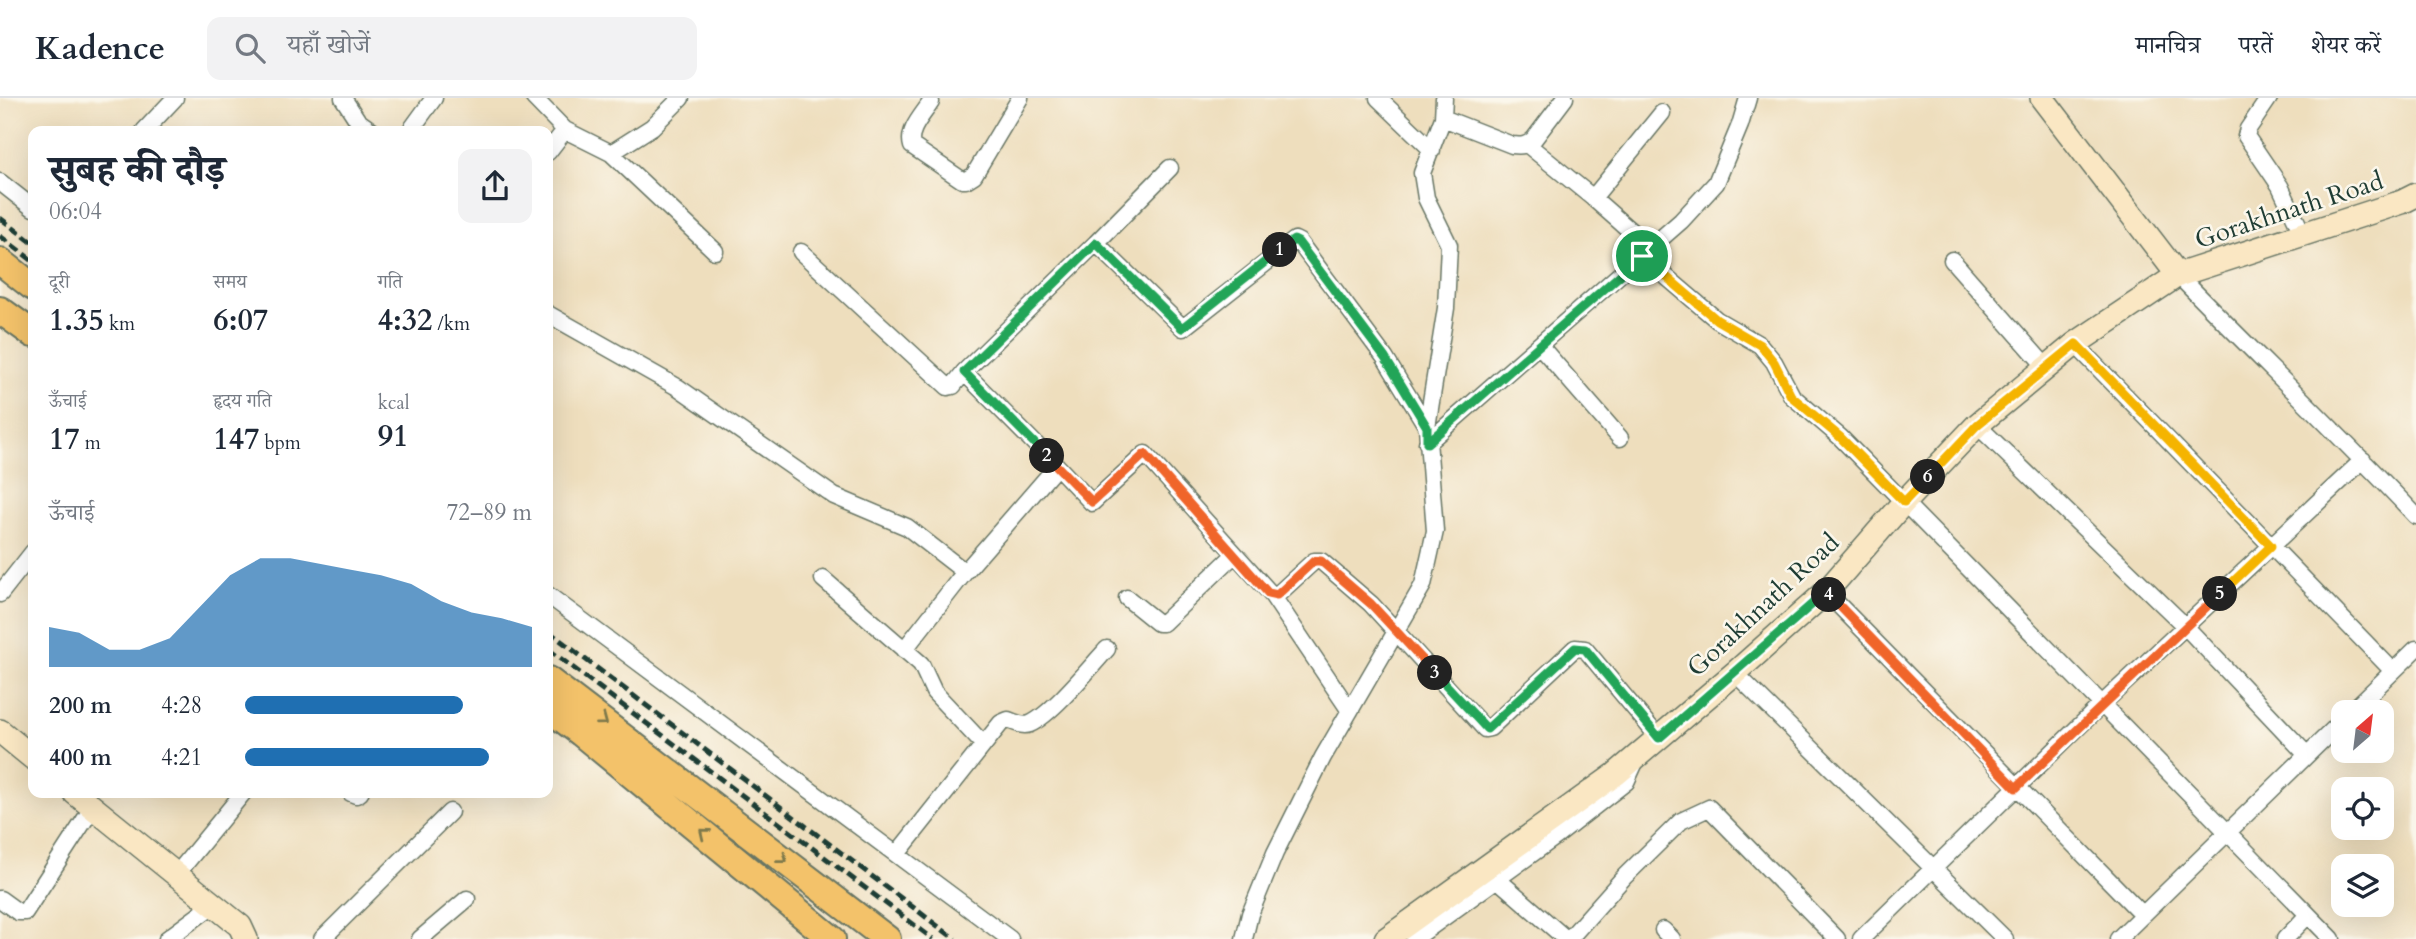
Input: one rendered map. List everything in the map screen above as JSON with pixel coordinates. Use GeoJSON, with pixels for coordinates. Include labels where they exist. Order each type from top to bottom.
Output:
{"type":"FeatureCollection","features":[{"type":"Feature","properties":{"kind":"main road","name":"Gorakhnath Road"},"geometry":{"type":"LineString","coordinates":[[2042,98],[2178,275]]}},
{"type":"Feature","properties":{"kind":"main road","name":"Gorakhnath Road"},"geometry":{"type":"LineString","coordinates":[[1386,939],[1616,774],[1735,673],[1826,592],[1904,502],[1977,425],[2076,344],[2178,275],[2402,202],[2416,195]]}},
{"type":"Feature","properties":{"kind":"main road"},"geometry":{"type":"LineString","coordinates":[[0,261],[28,283]]}},
{"type":"Feature","properties":{"kind":"main road"},"geometry":{"type":"LineString","coordinates":[[0,310],[28,330]]}},
{"type":"Feature","properties":{"kind":"main road"},"geometry":{"type":"LineString","coordinates":[[553,684],[887,939]]}},
{"type":"Feature","properties":{"kind":"main road"},"geometry":{"type":"LineString","coordinates":[[553,712],[832,939]]}},
{"type":"Feature","properties":{"kind":"main road"},"geometry":{"type":"LineString","coordinates":[[0,731],[28,754]]}},
{"type":"Feature","properties":{"kind":"main road"},"geometry":{"type":"LineString","coordinates":[[86,798],[240,926],[246,939]]}},
{"type":"Feature","properties":{"kind":"street"},"geometry":{"type":"LineString","coordinates":[[149,126],[175,98]]}},
{"type":"Feature","properties":{"kind":"street"},"geometry":{"type":"LineString","coordinates":[[343,98],[358,121],[365,126]]}},
{"type":"Feature","properties":{"kind":"street"},"geometry":{"type":"LineString","coordinates":[[414,126],[434,98]]}},
{"type":"Feature","properties":{"kind":"street"},"geometry":{"type":"LineString","coordinates":[[534,98],[565,130],[611,153],[715,251]]}},
{"type":"Feature","properties":{"kind":"street"},"geometry":{"type":"LineString","coordinates":[[611,153],[652,127],[681,98]]}},
{"type":"Feature","properties":{"kind":"street"},"geometry":{"type":"LineString","coordinates":[[931,102],[913,129],[910,138],[912,146],[962,180],[966,180],[974,175],[1020,98]]}},
{"type":"Feature","properties":{"kind":"street"},"geometry":{"type":"LineString","coordinates":[[1378,98],[1432,150]]}},
{"type":"Feature","properties":{"kind":"street"},"geometry":{"type":"LineString","coordinates":[[1244,939],[1250,914],[1275,853],[1323,757],[1423,584],[1435,531],[1427,435],[1446,307],[1449,245],[1426,198],[1422,173],[1443,118],[1444,98]]}},
{"type":"Feature","properties":{"kind":"street"},"geometry":{"type":"LineString","coordinates":[[1528,145],[1565,98]]}},
{"type":"Feature","properties":{"kind":"street"},"geometry":{"type":"LineString","coordinates":[[1427,435],[1540,346],[1681,221],[1716,183],[1748,98]]}},
{"type":"Feature","properties":{"kind":"street"},"geometry":{"type":"LineString","coordinates":[[2269,98],[2246,136],[2280,186],[2303,235]]}},
{"type":"Feature","properties":{"kind":"street"},"geometry":{"type":"LineString","coordinates":[[1593,198],[1662,113]]}},
{"type":"Feature","properties":{"kind":"street"},"geometry":{"type":"LineString","coordinates":[[1443,118],[1512,145],[1528,145],[1593,198],[1717,320],[1760,345],[1774,362],[1791,396],[1840,437],[2332,939]]}},
{"type":"Feature","properties":{"kind":"street"},"geometry":{"type":"LineString","coordinates":[[553,146],[565,130]]}},
{"type":"Feature","properties":{"kind":"street"},"geometry":{"type":"LineString","coordinates":[[801,252],[946,386],[953,386],[1170,168]]}},
{"type":"Feature","properties":{"kind":"street"},"geometry":{"type":"LineString","coordinates":[[0,182],[28,204]]}},
{"type":"Feature","properties":{"kind":"street"},"geometry":{"type":"LineString","coordinates":[[1096,243],[1182,328],[1290,242],[1298,242],[1385,358],[1427,435]]}},
{"type":"Feature","properties":{"kind":"street"},"geometry":{"type":"LineString","coordinates":[[1952,260],[2047,368]]}},
{"type":"Feature","properties":{"kind":"street"},"geometry":{"type":"LineString","coordinates":[[2178,275],[2416,516]]}},
{"type":"Feature","properties":{"kind":"street"},"geometry":{"type":"LineString","coordinates":[[553,317],[679,388],[834,496],[907,527],[965,572]]}},
{"type":"Feature","properties":{"kind":"street"},"geometry":{"type":"LineString","coordinates":[[2076,344],[2393,671]]}},
{"type":"Feature","properties":{"kind":"street"},"geometry":{"type":"LineString","coordinates":[[1540,346],[1620,438]]}},
{"type":"Feature","properties":{"kind":"street"},"geometry":{"type":"LineString","coordinates":[[964,372],[1092,502],[1145,454],[1272,596],[1350,711]]}},
{"type":"Feature","properties":{"kind":"street"},"geometry":{"type":"LineString","coordinates":[[1977,425],[2185,626],[2307,755]]}},
{"type":"Feature","properties":{"kind":"street"},"geometry":{"type":"LineString","coordinates":[[1861,939],[2101,705],[2363,460]]}},
{"type":"Feature","properties":{"kind":"street"},"geometry":{"type":"LineString","coordinates":[[904,650],[965,572],[1057,466]]}},
{"type":"Feature","properties":{"kind":"street"},"geometry":{"type":"LineString","coordinates":[[1126,598],[1158,623],[1163,623],[1234,555]]}},
{"type":"Feature","properties":{"kind":"street"},"geometry":{"type":"LineString","coordinates":[[0,594],[28,558]]}},
{"type":"Feature","properties":{"kind":"street"},"geometry":{"type":"LineString","coordinates":[[1272,596],[1277,595],[1318,559],[1371,604],[1485,729],[1490,728],[1575,648],[1580,647],[1585,649],[1659,738]]}},
{"type":"Feature","properties":{"kind":"street"},"geometry":{"type":"LineString","coordinates":[[823,579],[921,664],[934,692],[983,744]]}},
{"type":"Feature","properties":{"kind":"street"},"geometry":{"type":"LineString","coordinates":[[1826,592],[2143,915]]}},
{"type":"Feature","properties":{"kind":"street"},"geometry":{"type":"LineString","coordinates":[[553,599],[1010,939]]}},
{"type":"Feature","properties":{"kind":"street"},"geometry":{"type":"LineString","coordinates":[[897,854],[1005,720],[1022,725],[1041,716],[1069,691],[1107,649]]}},
{"type":"Feature","properties":{"kind":"street"},"geometry":{"type":"LineString","coordinates":[[2363,700],[2416,649]]}},
{"type":"Feature","properties":{"kind":"street"},"geometry":{"type":"LineString","coordinates":[[1735,673],[2005,939]]}},
{"type":"Feature","properties":{"kind":"street"},"geometry":{"type":"LineString","coordinates":[[2118,939],[2331,732]]}},
{"type":"Feature","properties":{"kind":"street"},"geometry":{"type":"LineString","coordinates":[[1414,939],[1626,782],[1638,755]]}},
{"type":"Feature","properties":{"kind":"street"},"geometry":{"type":"LineString","coordinates":[[0,899],[18,912],[25,912],[86,798]]}},
{"type":"Feature","properties":{"kind":"street"},"geometry":{"type":"LineString","coordinates":[[176,874],[239,798]]}},
{"type":"Feature","properties":{"kind":"street"},"geometry":{"type":"LineString","coordinates":[[1497,880],[1567,939],[1681,821],[1709,808],[1837,939]]}},
{"type":"Feature","properties":{"kind":"street"},"geometry":{"type":"LineString","coordinates":[[322,939],[450,812]]}},
{"type":"Feature","properties":{"kind":"street"},"geometry":{"type":"LineString","coordinates":[[420,939],[467,899]]}},
{"type":"Feature","properties":{"kind":"street"},"geometry":{"type":"LineString","coordinates":[[167,939],[213,905]]}},
{"type":"Feature","properties":{"kind":"street"},"geometry":{"type":"LineString","coordinates":[[2285,939],[2308,915]]}},
{"type":"Feature","properties":{"kind":"railway"},"geometry":{"type":"LineString","coordinates":[[0,218],[28,239]]}},
{"type":"Feature","properties":{"kind":"railway"},"geometry":{"type":"LineString","coordinates":[[0,236],[28,257]]}},
{"type":"Feature","properties":{"kind":"railway"},"geometry":{"type":"LineString","coordinates":[[553,635],[955,939]]}},
{"type":"Feature","properties":{"kind":"railway"},"geometry":{"type":"LineString","coordinates":[[553,653],[933,939]]}},
{"type":"Feature","properties":{"kind":"route"},"geometry":{"type":"LineString","coordinates":[[1294,240],[1385,358],[1427,427],[1427,443],[1642,256],[1717,320],[1760,345],[1774,362],[1791,396],[1840,437],[1904,502],[1977,425],[2076,344],[2271,546],[2016,788],[1826,592],[1659,738],[1585,649],[1580,647],[1575,648],[1485,729],[1371,604],[1321,561],[1314,561],[1277,595],[1272,596],[1145,454],[1092,502],[964,372],[1096,243],[1182,328],[1294,240]]}}]}
